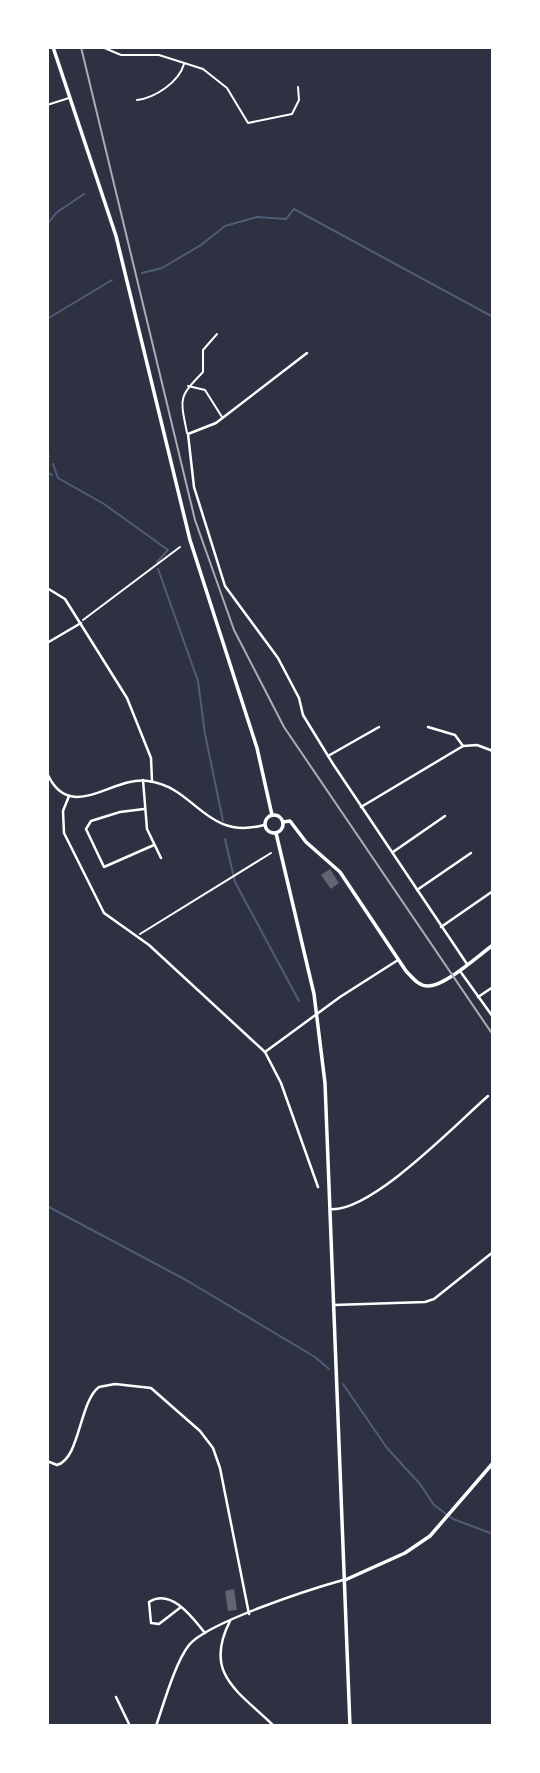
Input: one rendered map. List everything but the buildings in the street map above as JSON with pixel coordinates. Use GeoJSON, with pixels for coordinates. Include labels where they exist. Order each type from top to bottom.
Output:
{"type":"FeatureCollection","features":[{"type":"Feature","properties":{"kind":"main road"},"geometry":{"type":"LineString","coordinates":[[53,47],[116,236],[190,540],[257,748],[272,815]]}},
{"type":"Feature","properties":{"kind":"main road"},"geometry":{"type":"LineString","coordinates":[[272,815],[279,816],[283,822],[281,830],[276,833],[270,832],[264,825],[265,819],[272,815]]}},
{"type":"Feature","properties":{"kind":"main road"},"geometry":{"type":"LineString","coordinates":[[283,822],[290,821],[306,842],[340,872],[398,960],[415,980],[427,986],[441,983],[493,945]]}},
{"type":"Feature","properties":{"kind":"main road"},"geometry":{"type":"LineString","coordinates":[[276,833],[318,1013],[326,1083],[350,1726]]}},
{"type":"Feature","properties":{"kind":"main road"},"geometry":{"type":"LineString","coordinates":[[345,1580],[405,1553],[440,1527],[479,1475],[493,1463]]}},
{"type":"Feature","properties":{"kind":"street"},"geometry":{"type":"LineString","coordinates":[[307,353],[209,428],[188,434],[194,487],[225,586],[278,658],[299,698],[303,715],[328,756],[467,964]]}},
{"type":"Feature","properties":{"kind":"street"},"geometry":{"type":"LineString","coordinates":[[47,589],[65,599],[121,687],[139,724],[151,758],[152,781]]}},
{"type":"Feature","properties":{"kind":"street"},"geometry":{"type":"LineString","coordinates":[[47,643],[81,623]]}},
{"type":"Feature","properties":{"kind":"street"},"geometry":{"type":"LineString","coordinates":[[328,756],[379,727]]}},
{"type":"Feature","properties":{"kind":"street"},"geometry":{"type":"LineString","coordinates":[[428,727],[456,735],[463,746]]}},
{"type":"Feature","properties":{"kind":"street"},"geometry":{"type":"LineString","coordinates":[[361,807],[463,746],[477,745],[493,751]]}},
{"type":"Feature","properties":{"kind":"street"},"geometry":{"type":"LineString","coordinates":[[47,773],[57,788],[69,796],[87,797],[143,780],[152,781],[220,825],[238,829],[264,825]]}},
{"type":"Feature","properties":{"kind":"street"},"geometry":{"type":"LineString","coordinates":[[143,780],[144,810],[154,845],[161,858]]}},
{"type":"Feature","properties":{"kind":"street"},"geometry":{"type":"LineString","coordinates":[[69,796],[63,811],[64,833],[103,914],[137,936],[265,1052],[281,1083],[318,1187]]}},
{"type":"Feature","properties":{"kind":"street"},"geometry":{"type":"LineString","coordinates":[[144,810],[120,811],[91,821],[86,829],[104,867],[154,845]]}},
{"type":"Feature","properties":{"kind":"street"},"geometry":{"type":"LineString","coordinates":[[392,853],[445,816]]}},
{"type":"Feature","properties":{"kind":"street"},"geometry":{"type":"LineString","coordinates":[[417,890],[471,853]]}},
{"type":"Feature","properties":{"kind":"street"},"geometry":{"type":"LineString","coordinates":[[441,926],[493,891]]}},
{"type":"Feature","properties":{"kind":"street"},"geometry":{"type":"LineString","coordinates":[[265,1052],[398,960]]}},
{"type":"Feature","properties":{"kind":"street"},"geometry":{"type":"LineString","coordinates":[[459,970],[493,1017]]}},
{"type":"Feature","properties":{"kind":"street"},"geometry":{"type":"LineString","coordinates":[[478,997],[493,987]]}},
{"type":"Feature","properties":{"kind":"street"},"geometry":{"type":"LineString","coordinates":[[330,1209],[348,1206],[380,1190],[488,1096]]}},
{"type":"Feature","properties":{"kind":"street"},"geometry":{"type":"LineString","coordinates":[[334,1305],[425,1302],[434,1299],[493,1252]]}},
{"type":"Feature","properties":{"kind":"street"},"geometry":{"type":"LineString","coordinates":[[47,1461],[57,1465],[64,1462],[90,1399],[99,1387],[135,1385],[158,1392],[200,1431],[218,1458],[248,1614]]}},
{"type":"Feature","properties":{"kind":"street"},"geometry":{"type":"LineString","coordinates":[[156,1726],[186,1650],[205,1633],[248,1614],[345,1580]]}},
{"type":"Feature","properties":{"kind":"street"},"geometry":{"type":"LineString","coordinates":[[181,1607],[159,1624],[151,1623],[148,1606],[151,1600],[164,1598],[181,1607],[205,1633]]}},
{"type":"Feature","properties":{"kind":"street"},"geometry":{"type":"LineString","coordinates":[[230,1621],[219,1645],[221,1669],[274,1726]]}},
{"type":"Feature","properties":{"kind":"street"},"geometry":{"type":"LineString","coordinates":[[116,1697],[130,1726]]}},
{"type":"Feature","properties":{"kind":"lane"},"geometry":{"type":"LineString","coordinates":[[102,47],[116,54],[151,54],[203,69],[219,80],[234,97],[248,123],[292,114],[299,100],[298,87]]}},
{"type":"Feature","properties":{"kind":"lane"},"geometry":{"type":"LineString","coordinates":[[137,100],[146,98],[176,80],[184,63]]}},
{"type":"Feature","properties":{"kind":"lane"},"geometry":{"type":"LineString","coordinates":[[47,105],[70,98]]}},
{"type":"Feature","properties":{"kind":"lane"},"geometry":{"type":"LineString","coordinates":[[188,434],[182,404],[188,386],[203,372],[203,350],[217,334]]}},
{"type":"Feature","properties":{"kind":"lane"},"geometry":{"type":"LineString","coordinates":[[188,386],[205,390],[222,418]]}},
{"type":"Feature","properties":{"kind":"path"},"geometry":{"type":"LineString","coordinates":[[81,623],[180,547]]}},
{"type":"Feature","properties":{"kind":"path"},"geometry":{"type":"LineString","coordinates":[[137,936],[271,853]]}},
{"type":"Feature","properties":{"kind":"waterway"},"geometry":{"type":"LineString","coordinates":[[47,225],[56,213],[84,194]]}},
{"type":"Feature","properties":{"kind":"waterway"},"geometry":{"type":"LineString","coordinates":[[142,273],[162,268],[201,245],[225,226],[257,217],[286,219],[294,209],[493,317]]}},
{"type":"Feature","properties":{"kind":"waterway"},"geometry":{"type":"LineString","coordinates":[[47,319],[112,280]]}},
{"type":"Feature","properties":{"kind":"waterway"},"geometry":{"type":"LineString","coordinates":[[53,464],[58,478],[104,504],[168,550],[157,562]]}},
{"type":"Feature","properties":{"kind":"waterway"},"geometry":{"type":"LineString","coordinates":[[47,472],[52,475]]}},
{"type":"Feature","properties":{"kind":"waterway"},"geometry":{"type":"LineString","coordinates":[[158,569],[198,681],[205,734],[223,821]]}},
{"type":"Feature","properties":{"kind":"waterway"},"geometry":{"type":"LineString","coordinates":[[225,839],[235,882],[299,1001]]}},
{"type":"Feature","properties":{"kind":"waterway"},"geometry":{"type":"LineString","coordinates":[[47,1206],[186,1280],[315,1357],[329,1369]]}},
{"type":"Feature","properties":{"kind":"waterway"},"geometry":{"type":"LineString","coordinates":[[343,1384],[387,1448],[420,1484],[434,1505],[453,1519],[493,1534]]}},
{"type":"Feature","properties":{"kind":"railway"},"geometry":{"type":"LineString","coordinates":[[81,47],[195,520],[234,630],[284,727],[493,1035]]}}]}
